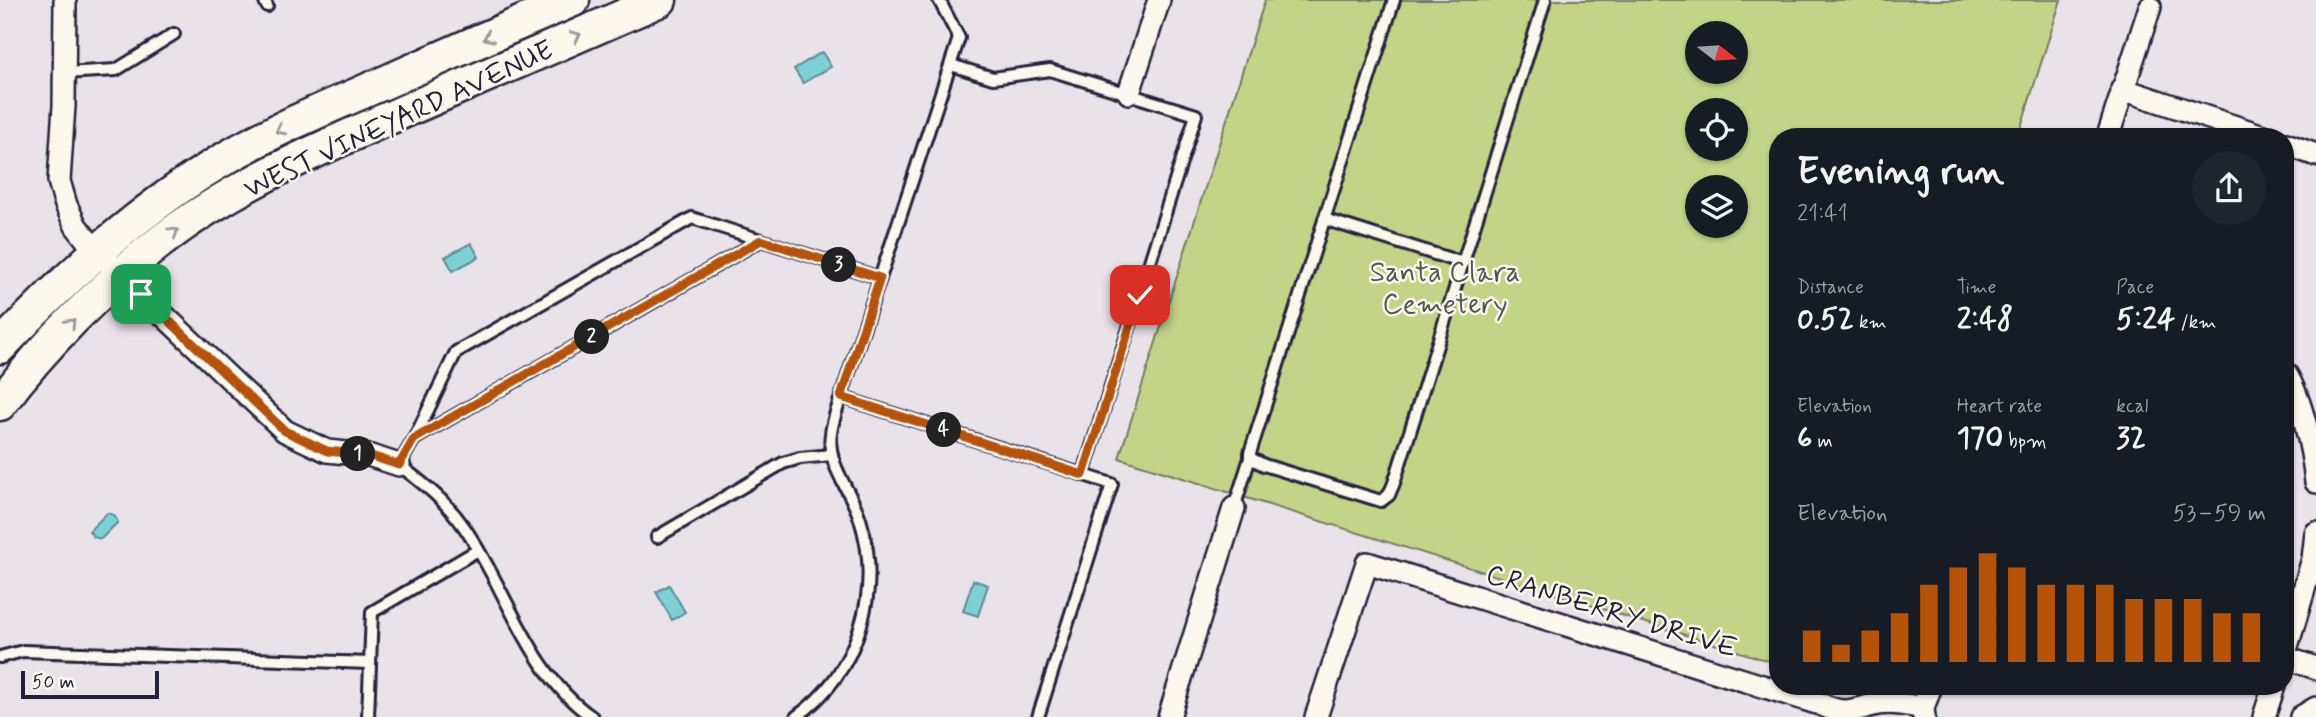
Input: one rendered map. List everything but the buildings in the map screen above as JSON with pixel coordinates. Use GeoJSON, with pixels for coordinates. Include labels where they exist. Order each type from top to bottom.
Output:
{"type":"FeatureCollection","features":[{"type":"Feature","properties":{"kind":"main road","name":"WEST VINEYARD AVENUE"},"geometry":{"type":"LineString","coordinates":[[0,347],[66,278],[96,251],[138,217],[226,158],[306,117],[573,0]]}},
{"type":"Feature","properties":{"kind":"main road","name":"WEST VINEYARD AVENUE"},"geometry":{"type":"LineString","coordinates":[[0,404],[24,372],[90,303],[160,242],[250,184],[321,148],[660,0]]}},
{"type":"Feature","properties":{"kind":"street"},"geometry":{"type":"LineString","coordinates":[[65,0],[59,181],[76,226],[96,251],[285,431],[327,451],[368,455],[399,465]]}},
{"type":"Feature","properties":{"kind":"street"},"geometry":{"type":"LineString","coordinates":[[1129,93],[1154,1]]}},
{"type":"Feature","properties":{"kind":"street"},"geometry":{"type":"LineString","coordinates":[[2110,128],[2151,4]]}},
{"type":"Feature","properties":{"kind":"street"},"geometry":{"type":"LineString","coordinates":[[2122,89],[2239,128]]}},
{"type":"Feature","properties":{"kind":"street"},"geometry":{"type":"LineString","coordinates":[[2294,147],[2316,155]]}},
{"type":"Feature","properties":{"kind":"street"},"geometry":{"type":"LineString","coordinates":[[2294,388],[2309,414],[2316,482]]}},
{"type":"Feature","properties":{"kind":"street"},"geometry":{"type":"LineString","coordinates":[[1169,717],[1234,508]]}},
{"type":"Feature","properties":{"kind":"street"},"geometry":{"type":"LineString","coordinates":[[2294,623],[2313,559],[2316,533]]}},
{"type":"Feature","properties":{"kind":"street","name":"CRANBERRY DRIVE"},"geometry":{"type":"LineString","coordinates":[[1316,717],[1367,563],[1769,688]]}},
{"type":"Feature","properties":{"kind":"street"},"geometry":{"type":"LineString","coordinates":[[2294,660],[2316,668]]}},
{"type":"Feature","properties":{"kind":"street","name":"CRANBERRY DRIVE"},"geometry":{"type":"LineString","coordinates":[[1790,695],[1847,712],[1874,705],[1900,704],[1924,713]]}},
{"type":"Feature","properties":{"kind":"street"},"geometry":{"type":"LineString","coordinates":[[1924,713],[1929,695]]}},
{"type":"Feature","properties":{"kind":"street"},"geometry":{"type":"LineString","coordinates":[[2264,717],[2271,695]]}},
{"type":"Feature","properties":{"kind":"street"},"geometry":{"type":"LineString","coordinates":[[2301,717],[2316,708]]}},
{"type":"Feature","properties":{"kind":"lane"},"geometry":{"type":"LineString","coordinates":[[796,717],[820,695],[846,661],[855,642],[867,601],[869,559],[865,538],[860,517],[832,455],[830,435],[959,38],[939,0]]}},
{"type":"Feature","properties":{"kind":"lane"},"geometry":{"type":"LineString","coordinates":[[1234,508],[1394,0]]}},
{"type":"Feature","properties":{"kind":"lane"},"geometry":{"type":"LineString","coordinates":[[1250,458],[1264,465],[1377,500],[1381,501],[1388,495],[1545,0]]}},
{"type":"Feature","properties":{"kind":"lane"},"geometry":{"type":"LineString","coordinates":[[64,73],[116,70],[174,34]]}},
{"type":"Feature","properties":{"kind":"lane"},"geometry":{"type":"LineString","coordinates":[[951,65],[993,78],[1050,70],[1196,115],[1083,475]]}},
{"type":"Feature","properties":{"kind":"lane"},"geometry":{"type":"LineString","coordinates":[[592,717],[572,701],[545,668],[454,513],[430,489],[399,465],[456,352],[692,218],[880,278]]}},
{"type":"Feature","properties":{"kind":"lane"},"geometry":{"type":"LineString","coordinates":[[1324,219],[1463,263]]}},
{"type":"Feature","properties":{"kind":"lane"},"geometry":{"type":"LineString","coordinates":[[414,439],[761,240]]}},
{"type":"Feature","properties":{"kind":"lane"},"geometry":{"type":"LineString","coordinates":[[841,397],[1112,484],[1038,717]]}},
{"type":"Feature","properties":{"kind":"lane"},"geometry":{"type":"LineString","coordinates":[[657,537],[783,463],[800,458],[832,455]]}},
{"type":"Feature","properties":{"kind":"lane"},"geometry":{"type":"LineString","coordinates":[[368,717],[372,612],[478,550]]}},
{"type":"Feature","properties":{"kind":"lane"},"geometry":{"type":"LineString","coordinates":[[0,657],[23,651],[370,663]]}},
{"type":"Feature","properties":{"kind":"green space","name":"Santa Clara Cemetery"},"geometry":{"type":"Polygon","coordinates":[[[1265,0],[2061,0],[2021,128],[1769,128],[1769,661],[1119,458],[1265,0]]]}},
{"type":"Feature","properties":{"kind":"water"},"geometry":{"type":"Polygon","coordinates":[[[822,52],[831,67],[803,83],[794,69],[822,52]]]}},
{"type":"Feature","properties":{"kind":"water"},"geometry":{"type":"Polygon","coordinates":[[[471,243],[479,257],[453,271],[445,257],[471,243]]]}},
{"type":"Feature","properties":{"kind":"water"},"geometry":{"type":"Polygon","coordinates":[[[107,513],[114,515],[118,522],[101,539],[94,537],[89,531],[107,513]]]}},
{"type":"Feature","properties":{"kind":"water"},"geometry":{"type":"Polygon","coordinates":[[[973,580],[988,585],[978,616],[963,611],[973,580]]]}},
{"type":"Feature","properties":{"kind":"water"},"geometry":{"type":"Polygon","coordinates":[[[669,585],[685,612],[672,620],[656,592],[669,585]]]}},
{"type":"Feature","properties":{"kind":"route"},"geometry":{"type":"LineString","coordinates":[[141,294],[285,431],[327,451],[384,458],[399,465],[414,439],[761,240],[880,278],[841,397],[1083,475],[1140,295]]}}]}
